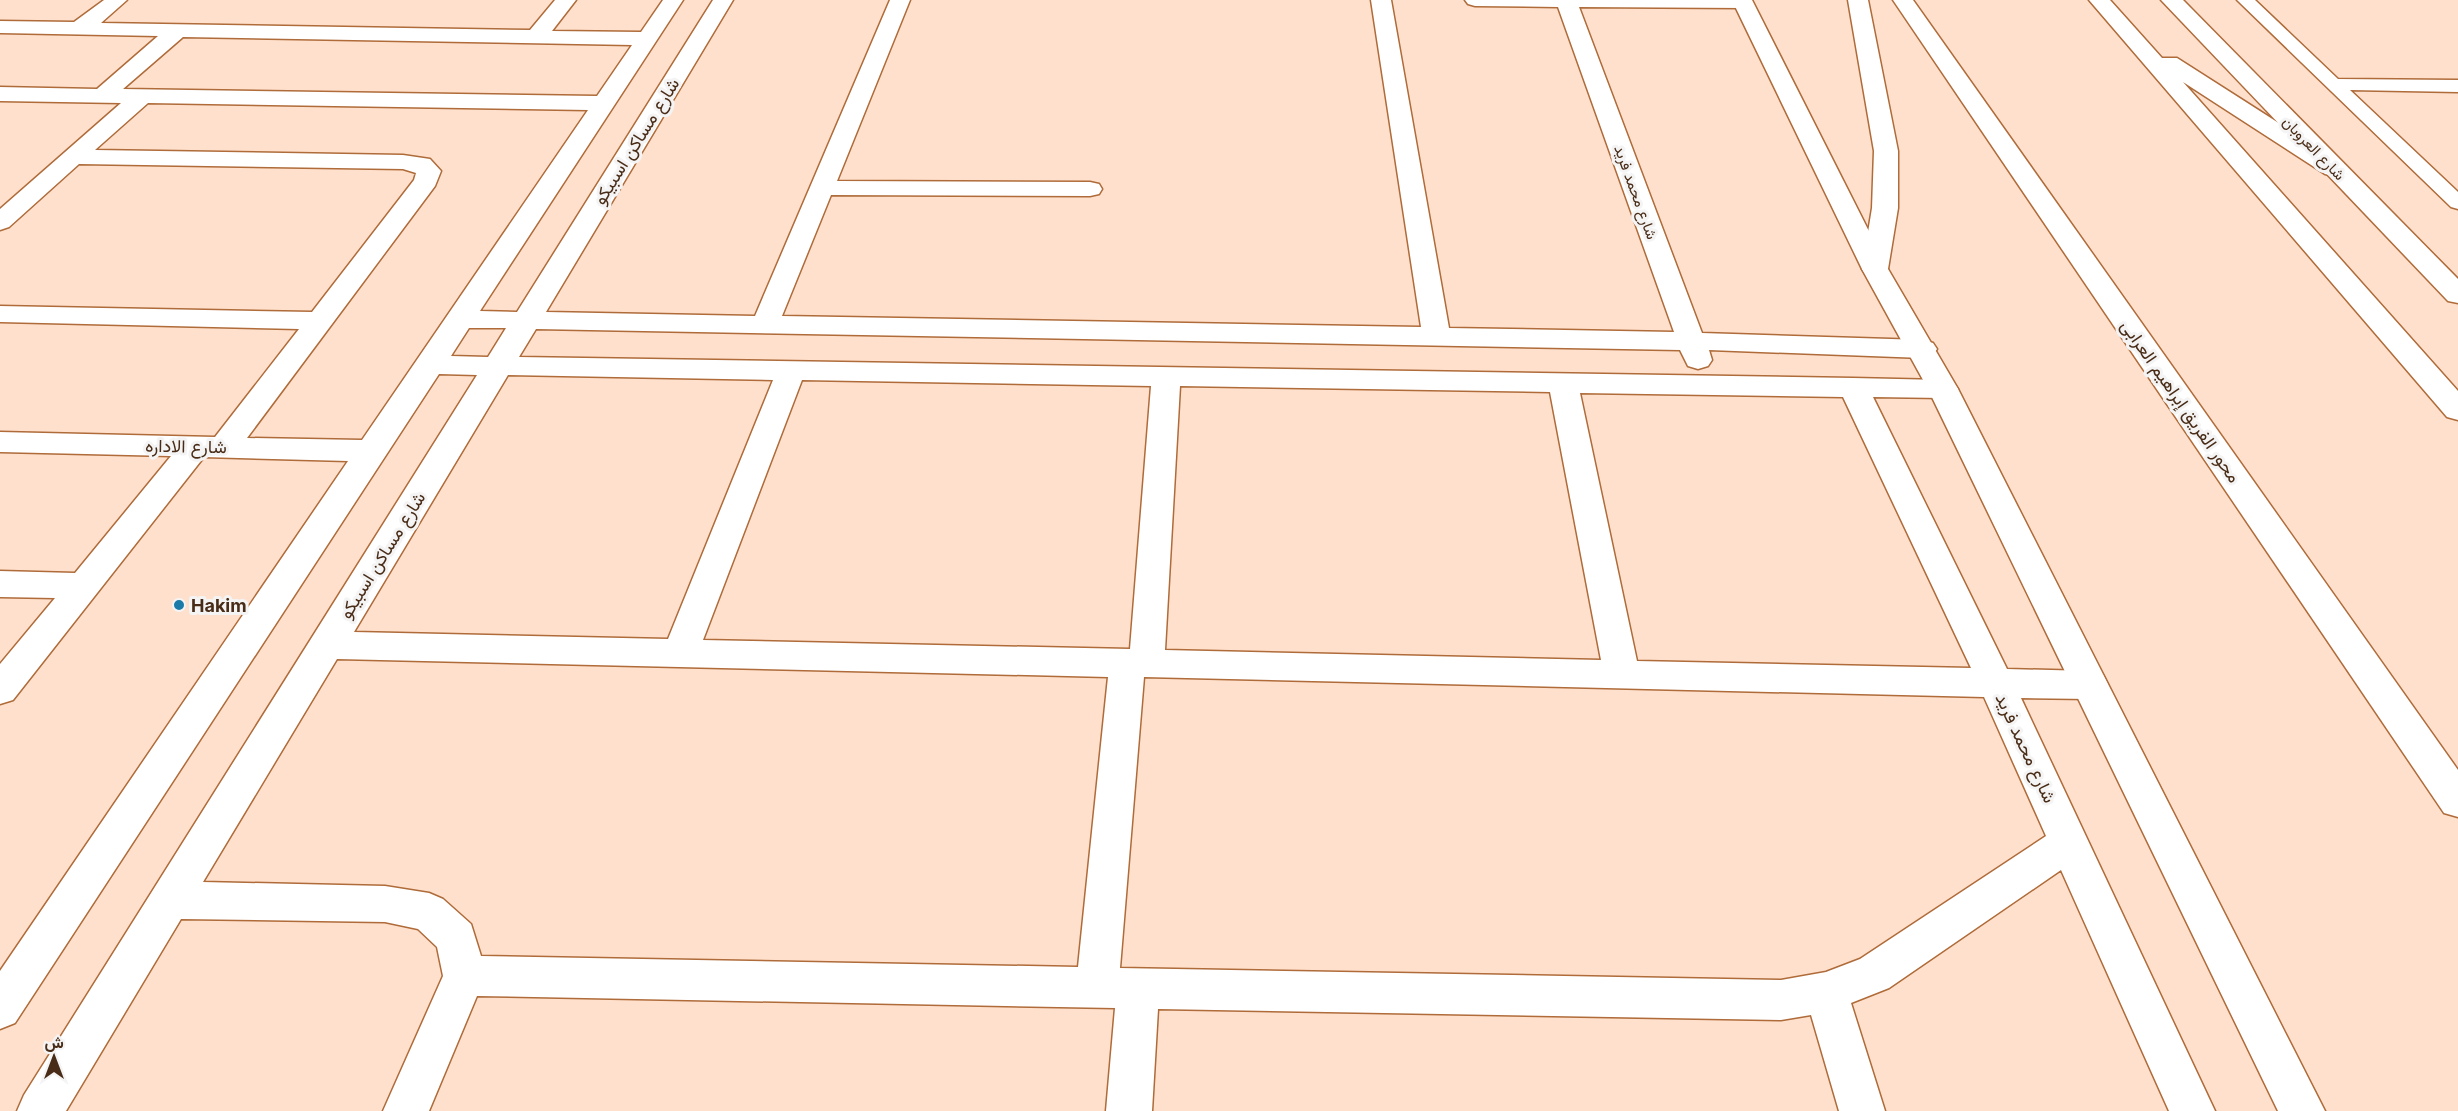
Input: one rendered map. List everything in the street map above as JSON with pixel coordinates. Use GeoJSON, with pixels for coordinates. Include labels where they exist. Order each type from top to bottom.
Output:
{"type":"FeatureCollection","features":[{"type":"Feature","properties":{"kind":"street"},"geometry":{"type":"LineString","coordinates":[[80,28],[117,0]]}},
{"type":"Feature","properties":{"kind":"street"},"geometry":{"type":"LineString","coordinates":[[536,37],[566,0]]}},
{"type":"Feature","properties":{"kind":"street"},"geometry":{"type":"LineString","coordinates":[[0,1008],[673,0]]}},
{"type":"Feature","properties":{"kind":"street","name":"شارع مساكن اسبيكو"},"geometry":{"type":"LineString","coordinates":[[40,1111],[723,0]]}},
{"type":"Feature","properties":{"kind":"street"},"geometry":{"type":"LineString","coordinates":[[765,324],[900,0]]}},
{"type":"Feature","properties":{"kind":"street"},"geometry":{"type":"LineString","coordinates":[[1382,0],[1436,336]]}},
{"type":"Feature","properties":{"kind":"street"},"geometry":{"type":"LineString","coordinates":[[1475,0],[1743,1],[1875,269],[1923,349],[2302,1111]]}},
{"type":"Feature","properties":{"kind":"street","name":"شارع محمد فريد"},"geometry":{"type":"LineString","coordinates":[[1566,0],[1690,341],[1708,384]]}},
{"type":"Feature","properties":{"kind":"street"},"geometry":{"type":"LineString","coordinates":[[1858,0],[1886,151],[1885,208],[1875,269]]}},
{"type":"Feature","properties":{"kind":"street","name":"محور الفريق إبراهيم العرابى"},"geometry":{"type":"LineString","coordinates":[[1903,0],[2458,801]]}},
{"type":"Feature","properties":{"kind":"street"},"geometry":{"type":"LineString","coordinates":[[2099,0],[2458,410]]}},
{"type":"Feature","properties":{"kind":"street","name":"شارع العروبان"},"geometry":{"type":"LineString","coordinates":[[2171,0],[2458,295]]}},
{"type":"Feature","properties":{"kind":"street"},"geometry":{"type":"LineString","coordinates":[[0,27],[647,39]]}},
{"type":"Feature","properties":{"kind":"street"},"geometry":{"type":"LineString","coordinates":[[102,96],[178,30]]}},
{"type":"Feature","properties":{"kind":"street"},"geometry":{"type":"LineString","coordinates":[[2137,42],[2334,169]]}},
{"type":"Feature","properties":{"kind":"street"},"geometry":{"type":"LineString","coordinates":[[5,98],[142,96],[604,103]]}},
{"type":"Feature","properties":{"kind":"street"},"geometry":{"type":"LineString","coordinates":[[0,222],[142,96]]}},
{"type":"Feature","properties":{"kind":"street"},"geometry":{"type":"LineString","coordinates":[[0,690],[83,586],[210,447],[320,321],[426,181],[429,171],[421,164],[73,157]]}},
{"type":"Feature","properties":{"kind":"street"},"geometry":{"type":"LineString","coordinates":[[822,188],[1090,189]]}},
{"type":"Feature","properties":{"kind":"street"},"geometry":{"type":"LineString","coordinates":[[0,314],[320,321]]}},
{"type":"Feature","properties":{"kind":"street"},"geometry":{"type":"LineString","coordinates":[[460,319],[1690,341],[1923,349]]}},
{"type":"Feature","properties":{"kind":"street"},"geometry":{"type":"LineString","coordinates":[[429,365],[1943,389]]}},
{"type":"Feature","properties":{"kind":"street"},"geometry":{"type":"LineString","coordinates":[[680,654],[791,371]]}},
{"type":"Feature","properties":{"kind":"street"},"geometry":{"type":"LineString","coordinates":[[1129,1111],[1117,989],[1137,663],[1166,376]]}},
{"type":"Feature","properties":{"kind":"street"},"geometry":{"type":"LineString","coordinates":[[1563,382],[1622,674]]}},
{"type":"Feature","properties":{"kind":"street","name":"شارع محمد فريد"},"geometry":{"type":"LineString","coordinates":[[1852,387],[1996,683],[2192,1111]]}},
{"type":"Feature","properties":{"kind":"street","name":"شارع الاداره"},"geometry":{"type":"LineString","coordinates":[[0,442],[372,451]]}},
{"type":"Feature","properties":{"kind":"street"},"geometry":{"type":"LineString","coordinates":[[0,584],[83,586]]}},
{"type":"Feature","properties":{"kind":"street"},"geometry":{"type":"LineString","coordinates":[[326,645],[2090,685]]}},
{"type":"Feature","properties":{"kind":"street"},"geometry":{"type":"LineString","coordinates":[[464,976],[1781,1000],[1826,992],[1874,974],[2069,843]]}},
{"type":"Feature","properties":{"kind":"street"},"geometry":{"type":"LineString","coordinates":[[170,900],[386,904],[429,912],[456,938],[464,976],[406,1111]]}},
{"type":"Feature","properties":{"kind":"street"},"geometry":{"type":"LineString","coordinates":[[1826,992],[1862,1111]]}},
{"type":"Feature","properties":{"kind":"lane"},"geometry":{"type":"LineString","coordinates":[[2245,0],[2458,202]]}},
{"type":"Feature","properties":{"kind":"lane"},"geometry":{"type":"LineString","coordinates":[[2333,84],[2458,86]]}},
{"type":"Feature","properties":{"kind":"place","name":"Hakim"},"geometry":{"type":"Point","coordinates":[179,605]}}]}
